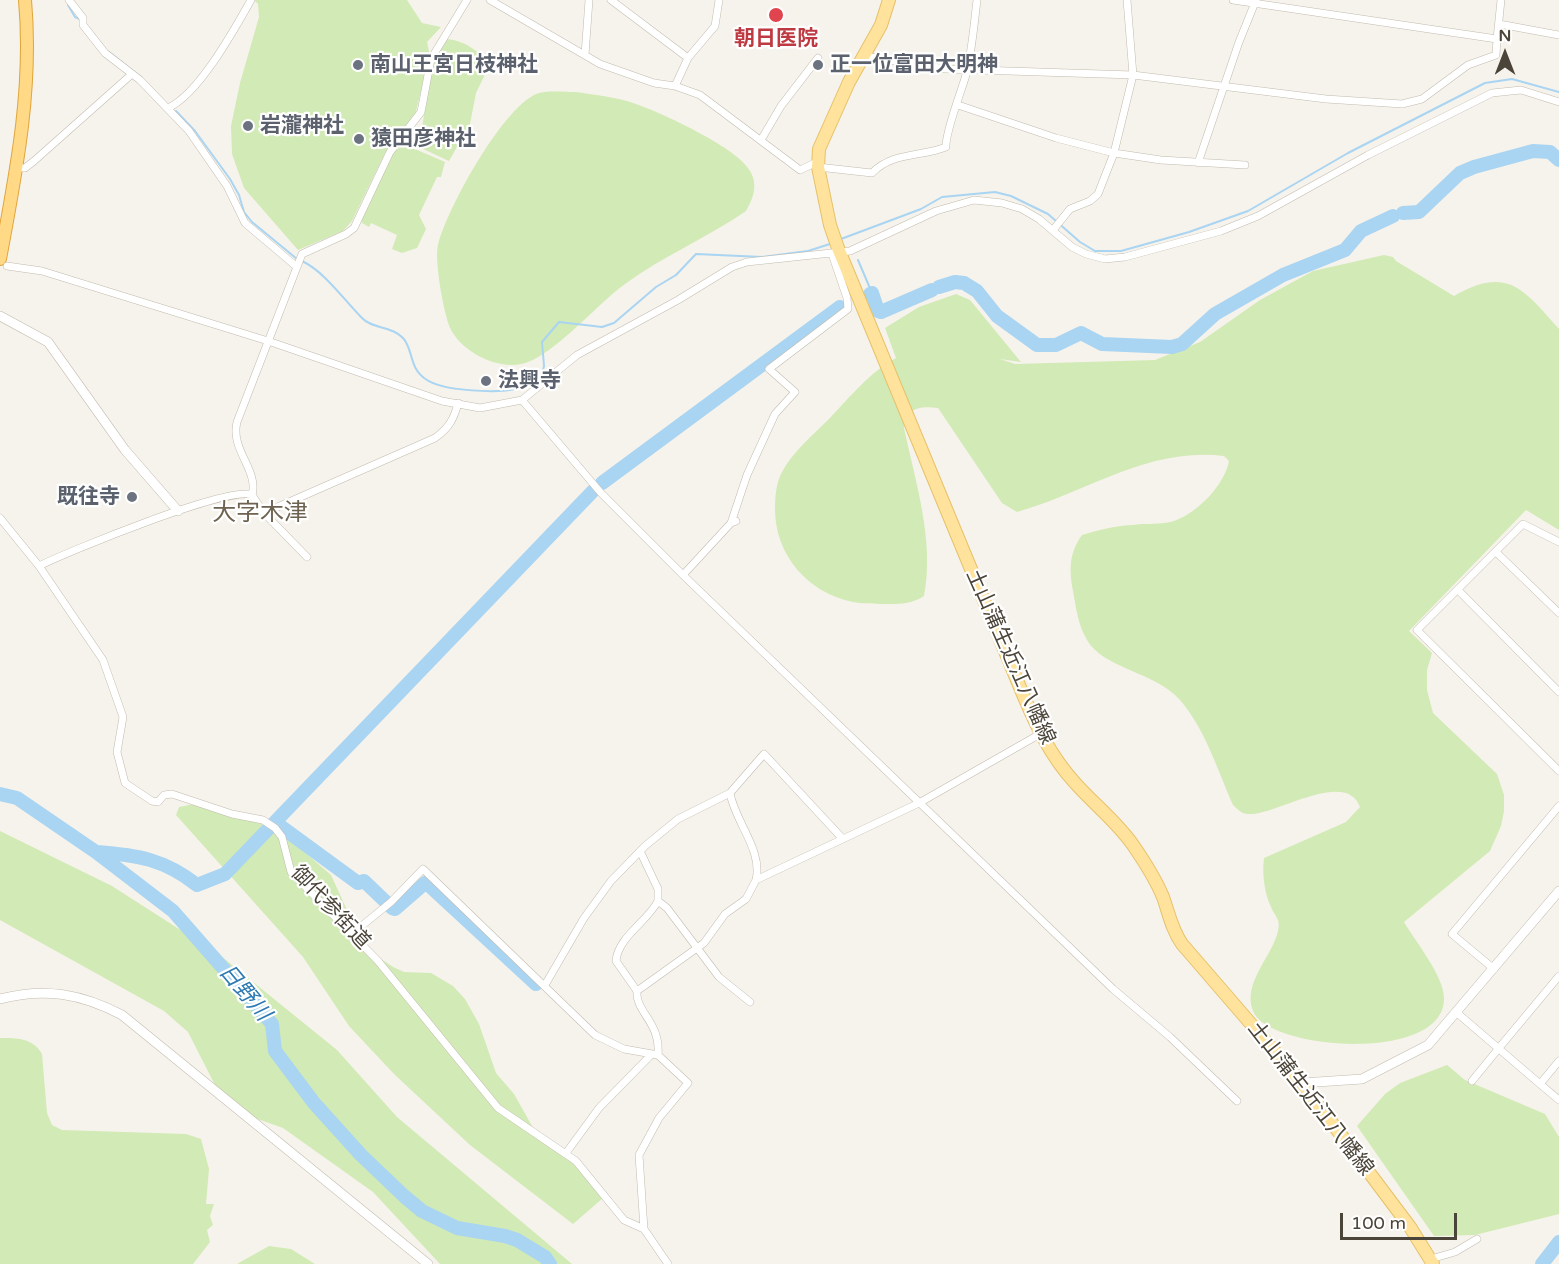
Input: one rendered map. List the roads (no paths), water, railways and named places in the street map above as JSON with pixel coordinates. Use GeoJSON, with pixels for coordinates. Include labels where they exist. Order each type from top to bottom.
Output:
{"type":"FeatureCollection","features":[{"type":"Feature","properties":{"kind":"highway"},"geometry":{"type":"LineString","coordinates":[[4,262],[17,168],[28,60],[25,0]]}},
{"type":"Feature","properties":{"kind":"main road","name":"土山蒲生近江八幡線"},"geometry":{"type":"LineString","coordinates":[[889,0],[881,25],[823,137],[818,165],[837,252],[1040,734],[1075,784],[1132,843],[1160,892],[1174,932],[1182,944],[1302,1083],[1410,1227],[1432,1262]]}},
{"type":"Feature","properties":{"kind":"street"},"geometry":{"type":"LineString","coordinates":[[69,0],[105,53],[132,74],[189,131],[222,178],[245,223],[298,266]]}},
{"type":"Feature","properties":{"kind":"street"},"geometry":{"type":"LineString","coordinates":[[168,108],[177,104],[217,57],[251,0]]}},
{"type":"Feature","properties":{"kind":"street"},"geometry":{"type":"LineString","coordinates":[[252,495],[254,488],[237,445],[235,430],[302,256],[311,248],[346,234],[354,228],[390,152],[421,112],[432,58],[467,0]]}},
{"type":"Feature","properties":{"kind":"street"},"geometry":{"type":"LineString","coordinates":[[490,0],[600,64],[654,83],[675,86],[700,95],[800,170],[818,165],[872,173],[881,164],[896,158],[946,147],[945,138],[958,105],[967,70],[976,0]]}},
{"type":"Feature","properties":{"kind":"street"},"geometry":{"type":"LineString","coordinates":[[585,55],[590,0]]}},
{"type":"Feature","properties":{"kind":"street"},"geometry":{"type":"LineString","coordinates":[[611,0],[688,58]]}},
{"type":"Feature","properties":{"kind":"street"},"geometry":{"type":"LineString","coordinates":[[675,86],[688,58],[715,26],[719,0]]}},
{"type":"Feature","properties":{"kind":"street"},"geometry":{"type":"LineString","coordinates":[[1054,229],[1070,209],[1090,201],[1098,194],[1114,153],[1133,75],[1127,0]]}},
{"type":"Feature","properties":{"kind":"street"},"geometry":{"type":"LineString","coordinates":[[1233,0],[1497,39]]}},
{"type":"Feature","properties":{"kind":"street"},"geometry":{"type":"LineString","coordinates":[[864,56],[967,70],[1133,75],[1224,84],[1334,100],[1410,103],[1430,93],[1468,65],[1496,55],[1501,0]]}},
{"type":"Feature","properties":{"kind":"street"},"geometry":{"type":"LineString","coordinates":[[1198,163],[1224,84],[1256,2]]}},
{"type":"Feature","properties":{"kind":"street"},"geometry":{"type":"LineString","coordinates":[[1499,24],[1559,35]]}},
{"type":"Feature","properties":{"kind":"street"},"geometry":{"type":"LineString","coordinates":[[761,140],[781,106],[818,58]]}},
{"type":"Feature","properties":{"kind":"street"},"geometry":{"type":"LineString","coordinates":[[17,168],[25,168],[34,161],[132,74]]}},
{"type":"Feature","properties":{"kind":"street"},"geometry":{"type":"LineString","coordinates":[[4,262],[42,271],[268,341],[442,400],[488,408],[522,400],[577,355],[678,300],[732,267],[747,262],[837,252],[936,211],[974,200],[1002,203],[1022,209],[1054,229],[1072,247],[1086,254],[1105,259],[1125,257],[1221,231],[1258,216],[1368,155],[1492,93],[1521,90],[1559,102]]}},
{"type":"Feature","properties":{"kind":"street"},"geometry":{"type":"LineString","coordinates":[[958,105],[1056,138],[1114,153],[1161,160],[1245,165]]}},
{"type":"Feature","properties":{"kind":"street"},"geometry":{"type":"LineString","coordinates":[[683,575],[734,522],[744,483],[775,414],[795,392],[769,369],[849,306],[837,252]]}},
{"type":"Feature","properties":{"kind":"street"},"geometry":{"type":"LineString","coordinates":[[0,316],[48,342],[125,450],[178,511]]}},
{"type":"Feature","properties":{"kind":"street"},"geometry":{"type":"LineString","coordinates":[[522,400],[601,493],[683,575],[1113,989],[1170,1037],[1237,1101]]}},
{"type":"Feature","properties":{"kind":"street"},"geometry":{"type":"LineString","coordinates":[[264,513],[435,438],[449,427],[458,403]]}},
{"type":"Feature","properties":{"kind":"street"},"geometry":{"type":"LineString","coordinates":[[39,566],[178,511],[242,492],[252,495],[264,513],[307,557]]}},
{"type":"Feature","properties":{"kind":"street","name":"御代参街道"},"geometry":{"type":"LineString","coordinates":[[0,518],[39,566],[103,660],[123,717],[117,752],[125,783],[152,801],[158,802],[164,795],[172,794],[272,826],[282,837],[291,872],[353,933],[498,1108],[566,1153],[590,1176],[624,1220],[644,1229],[668,1264]]}},
{"type":"Feature","properties":{"kind":"street"},"geometry":{"type":"LineString","coordinates":[[1559,542],[1523,524],[1417,630],[1559,771]]}},
{"type":"Feature","properties":{"kind":"street"},"geometry":{"type":"LineString","coordinates":[[1496,552],[1559,613]]}},
{"type":"Feature","properties":{"kind":"street"},"geometry":{"type":"LineString","coordinates":[[1458,590],[1559,692]]}},
{"type":"Feature","properties":{"kind":"street"},"geometry":{"type":"LineString","coordinates":[[756,879],[919,803],[1040,734]]}},
{"type":"Feature","properties":{"kind":"street"},"geometry":{"type":"LineString","coordinates":[[545,985],[601,893],[640,851],[678,819],[730,793],[764,754],[842,838]]}},
{"type":"Feature","properties":{"kind":"street"},"geometry":{"type":"LineString","coordinates":[[637,991],[699,948],[726,914],[746,899],[756,879],[756,859],[737,816],[730,793]]}},
{"type":"Feature","properties":{"kind":"street"},"geometry":{"type":"LineString","coordinates":[[1494,969],[1452,934],[1559,806]]}},
{"type":"Feature","properties":{"kind":"street"},"geometry":{"type":"LineString","coordinates":[[566,1153],[599,1108],[654,1055],[659,1036],[638,1000],[637,991],[616,961],[623,943],[652,912],[658,901],[658,889],[640,851]]}},
{"type":"Feature","properties":{"kind":"street"},"geometry":{"type":"LineString","coordinates":[[353,933],[391,902],[423,869],[595,1035],[617,1047],[654,1055],[688,1083],[659,1118],[639,1155],[644,1229]]}},
{"type":"Feature","properties":{"kind":"street"},"geometry":{"type":"LineString","coordinates":[[1302,1083],[1362,1079],[1422,1049],[1494,969],[1559,891]]}},
{"type":"Feature","properties":{"kind":"street"},"geometry":{"type":"LineString","coordinates":[[658,901],[667,908],[725,984],[750,1002]]}},
{"type":"Feature","properties":{"kind":"street"},"geometry":{"type":"LineString","coordinates":[[1472,1081],[1559,976]]}},
{"type":"Feature","properties":{"kind":"street"},"geometry":{"type":"LineString","coordinates":[[0,999],[33,992],[62,993],[86,998],[122,1015],[428,1264]]}},
{"type":"Feature","properties":{"kind":"street"},"geometry":{"type":"LineString","coordinates":[[1456,1012],[1558,1098]]}},
{"type":"Feature","properties":{"kind":"street"},"geometry":{"type":"LineString","coordinates":[[1540,1084],[1559,1061]]}},
{"type":"Feature","properties":{"kind":"street"},"geometry":{"type":"LineString","coordinates":[[1432,1262],[1477,1239]]}},
{"type":"Feature","properties":{"kind":"waterway"},"geometry":{"type":"LineString","coordinates":[[68,5],[75,17],[82,20]]}},
{"type":"Feature","properties":{"kind":"waterway"},"geometry":{"type":"LineString","coordinates":[[109,52],[142,78]]}},
{"type":"Feature","properties":{"kind":"waterway"},"geometry":{"type":"LineString","coordinates":[[841,239],[921,209],[942,197],[995,192],[1011,196],[1048,214],[1080,242],[1095,251],[1121,251],[1189,232],[1248,211],[1348,153],[1485,83],[1512,79],[1559,92]]}},
{"type":"Feature","properties":{"kind":"waterway"},"geometry":{"type":"LineString","coordinates":[[176,111],[195,131],[230,179],[239,195],[244,212],[252,222],[297,259]]}},
{"type":"Feature","properties":{"kind":"waterway"},"geometry":{"type":"LineString","coordinates":[[1403,213],[1419,212],[1460,173],[1474,167],[1533,151],[1550,152],[1559,160]]}},
{"type":"Feature","properties":{"kind":"waterway"},"geometry":{"type":"LineString","coordinates":[[939,287],[955,282],[964,283],[977,291],[997,316],[1037,345],[1056,345],[1081,333],[1102,344],[1172,347],[1182,344],[1215,314],[1283,275],[1345,250],[1361,231],[1393,216]]}},
{"type":"Feature","properties":{"kind":"waterway"},"geometry":{"type":"LineString","coordinates":[[302,261],[319,272],[366,322],[393,331],[403,338],[414,365],[427,380],[458,389],[498,391],[521,387],[542,374],[544,366],[542,342],[559,322],[602,327],[614,323],[656,287],[676,275],[696,254],[762,257],[808,251],[833,243]]}},
{"type":"Feature","properties":{"kind":"waterway"},"geometry":{"type":"LineString","coordinates":[[858,260],[872,293]]}},
{"type":"Feature","properties":{"kind":"waterway"},"geometry":{"type":"LineString","coordinates":[[870,294],[872,293],[878,311],[881,312],[932,290]]}},
{"type":"Feature","properties":{"kind":"waterway"},"geometry":{"type":"LineString","coordinates":[[602,483],[840,307]]}},
{"type":"Feature","properties":{"kind":"waterway"},"geometry":{"type":"LineString","coordinates":[[97,852],[150,860],[173,869],[197,885],[225,874],[593,491]]}},
{"type":"Feature","properties":{"kind":"waterway","name":"日野川"},"geometry":{"type":"LineString","coordinates":[[0,794],[17,798],[96,852],[173,911],[272,1024],[275,1051],[314,1103],[361,1155],[404,1196],[422,1211],[457,1228],[517,1240],[545,1257],[550,1264]]}},
{"type":"Feature","properties":{"kind":"waterway"},"geometry":{"type":"LineString","coordinates":[[276,823],[358,883],[364,881],[387,903]]}},
{"type":"Feature","properties":{"kind":"waterway"},"geometry":{"type":"LineString","coordinates":[[392,908],[395,909],[425,883],[536,984]]}},
{"type":"Feature","properties":{"kind":"waterway","name":"日野川"},"geometry":{"type":"LineString","coordinates":[[1542,1264],[1559,1242]]}},
{"type":"Feature","properties":{"kind":"place","name":"朝日医院"},"geometry":{"type":"Point","coordinates":[776,15]}},
{"type":"Feature","properties":{"kind":"place","name":"南山王宮日枝神社"},"geometry":{"type":"Point","coordinates":[358,65]}},
{"type":"Feature","properties":{"kind":"place","name":"正一位富田大明神"},"geometry":{"type":"Point","coordinates":[818,65]}},
{"type":"Feature","properties":{"kind":"place","name":"岩瀧神社"},"geometry":{"type":"Point","coordinates":[248,126]}},
{"type":"Feature","properties":{"kind":"place","name":"猿田彦神社"},"geometry":{"type":"Point","coordinates":[359,139]}},
{"type":"Feature","properties":{"kind":"place","name":"法興寺"},"geometry":{"type":"Point","coordinates":[486,381]}},
{"type":"Feature","properties":{"kind":"place","name":"既往寺"},"geometry":{"type":"Point","coordinates":[132,497]}},
{"type":"Feature","properties":{"kind":"district","name":"大字木津"},"geometry":{"type":"Point","coordinates":[260,514]}}]}
